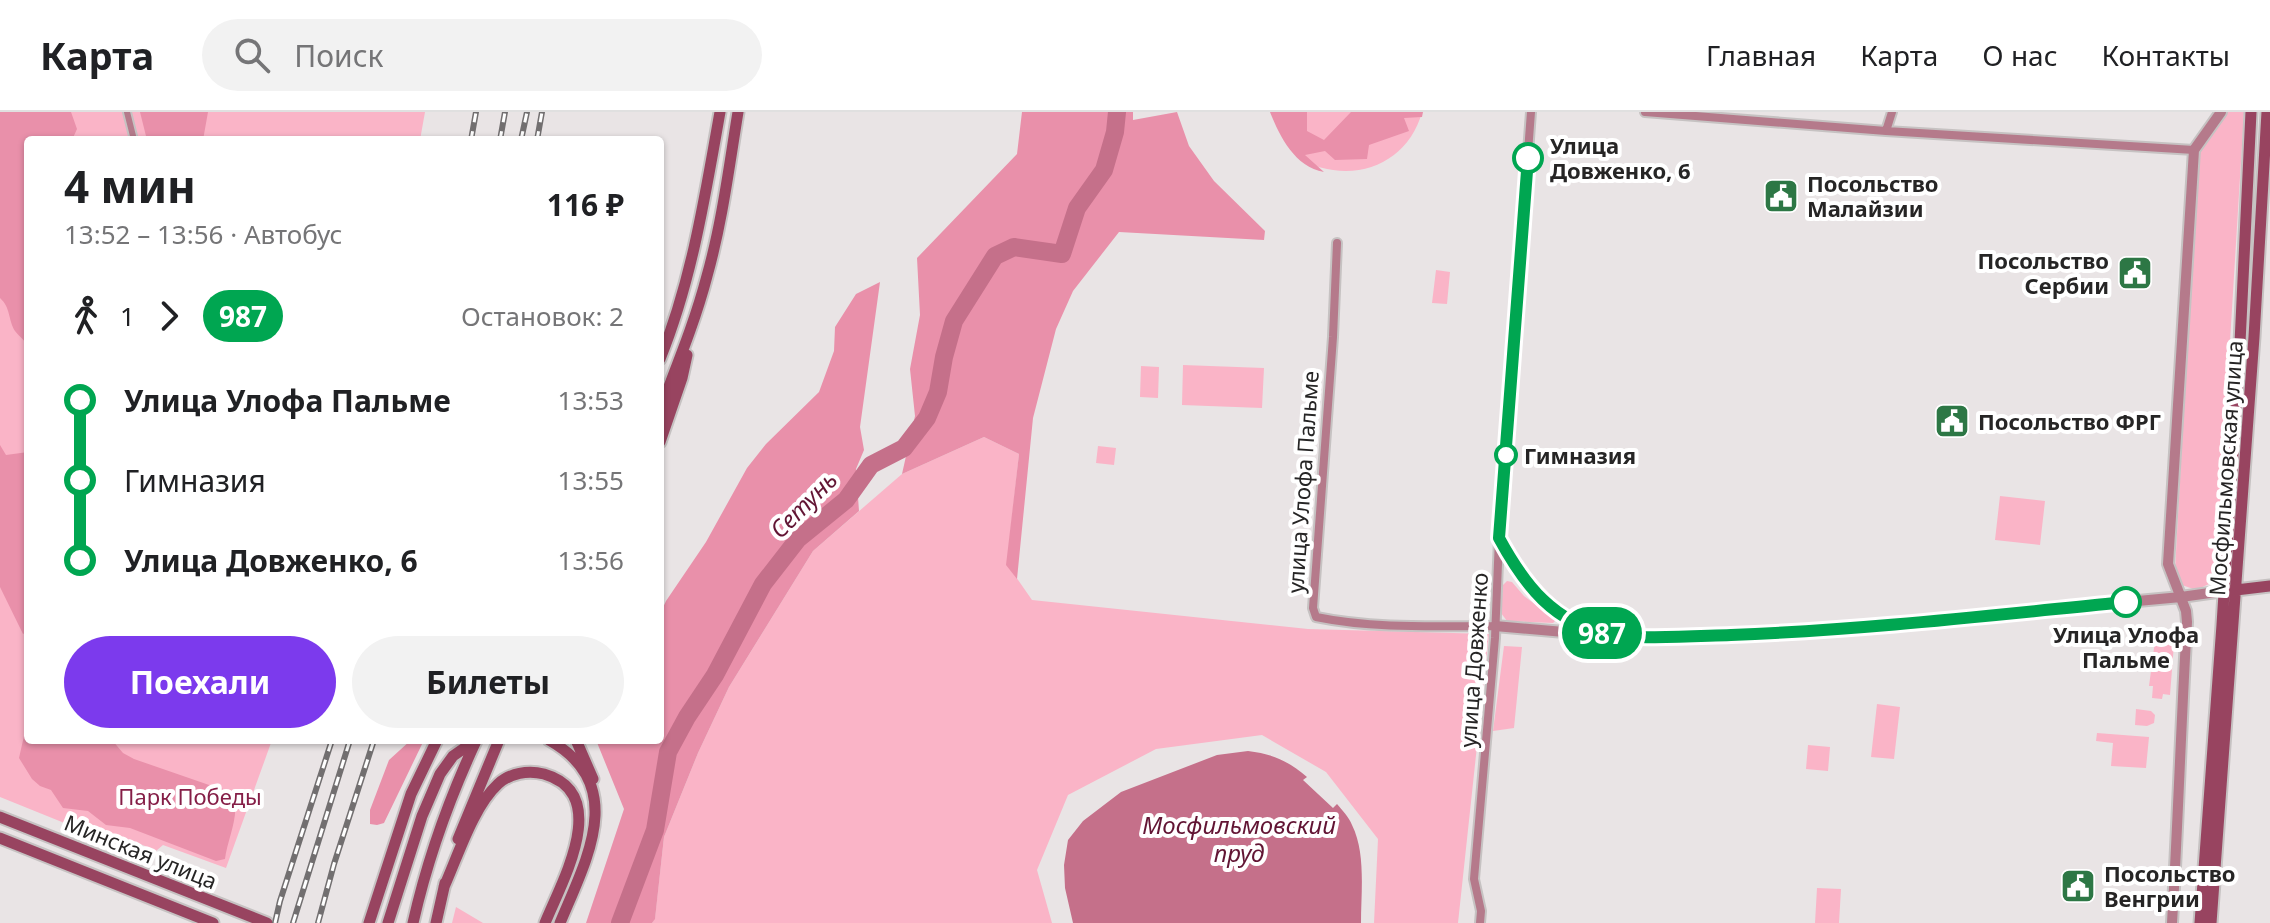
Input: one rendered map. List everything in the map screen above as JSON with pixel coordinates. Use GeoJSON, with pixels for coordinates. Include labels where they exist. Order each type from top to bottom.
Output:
{"type":"FeatureCollection","features":[{"type":"Feature","properties":{"kind":"main road"},"geometry":{"type":"LineString","coordinates":[[664,348],[699,232],[720,112]]}},
{"type":"Feature","properties":{"kind":"main road"},"geometry":{"type":"LineString","coordinates":[[664,430],[682,378],[717,240],[738,112]]}},
{"type":"Feature","properties":{"kind":"main road","name":"Мосфильмовская улица"},"geometry":{"type":"LineString","coordinates":[[2211,923],[2230,590],[2251,112]]}},
{"type":"Feature","properties":{"kind":"main road","name":"Мосфильмовская улица"},"geometry":{"type":"LineString","coordinates":[[2200,923],[2230,590],[2267,112]]}},
{"type":"Feature","properties":{"kind":"main road"},"geometry":{"type":"LineString","coordinates":[[664,400],[694,321]]}},
{"type":"Feature","properties":{"kind":"main road"},"geometry":{"type":"LineString","coordinates":[[2230,590],[2270,586]]}},
{"type":"Feature","properties":{"kind":"main road"},"geometry":{"type":"LineString","coordinates":[[369,923],[396,832],[435,744]]}},
{"type":"Feature","properties":{"kind":"main road"},"geometry":{"type":"LineString","coordinates":[[388,923],[432,790],[446,764],[469,744]]}},
{"type":"Feature","properties":{"kind":"main road"},"geometry":{"type":"LineString","coordinates":[[413,923],[435,844],[474,744]]}},
{"type":"Feature","properties":{"kind":"main road"},"geometry":{"type":"LineString","coordinates":[[436,923],[465,820],[497,744]]}},
{"type":"Feature","properties":{"kind":"main road"},"geometry":{"type":"LineString","coordinates":[[555,744],[581,768],[591,789],[596,815]]}},
{"type":"Feature","properties":{"kind":"main road"},"geometry":{"type":"LineString","coordinates":[[560,923],[591,844],[596,815],[595,784],[578,744]]}},
{"type":"Feature","properties":{"kind":"main road"},"geometry":{"type":"LineString","coordinates":[[444,887],[483,803],[495,786],[518,774],[535,772],[551,777],[565,787],[576,801],[580,827],[545,923]]}},
{"type":"Feature","properties":{"kind":"main road","name":"Минская улица"},"geometry":{"type":"LineString","coordinates":[[0,817],[267,923]]}},
{"type":"Feature","properties":{"kind":"main road","name":"Минская улица"},"geometry":{"type":"LineString","coordinates":[[0,838],[213,923]]}},
{"type":"Feature","properties":{"kind":"street"},"geometry":{"type":"LineString","coordinates":[[127,112],[133,136]]}},
{"type":"Feature","properties":{"kind":"street","name":"улица Довженко"},"geometry":{"type":"LineString","coordinates":[[1480,923],[1481,911],[1474,879],[1531,112]]}},
{"type":"Feature","properties":{"kind":"street"},"geometry":{"type":"LineString","coordinates":[[1645,112],[2194,150],[2221,112]]}},
{"type":"Feature","properties":{"kind":"street"},"geometry":{"type":"LineString","coordinates":[[1886,131],[1892,112]]}},
{"type":"Feature","properties":{"kind":"street","name":"Мосфильмовская улица"},"geometry":{"type":"LineString","coordinates":[[2172,923],[2187,622],[2186,611],[2168,564],[2194,150]]}},
{"type":"Feature","properties":{"kind":"street","name":"улица Улофа Пальме"},"geometry":{"type":"LineString","coordinates":[[1337,243],[1313,608],[1316,617],[1337,621],[1495,626],[1661,638],[1790,633],[2230,590]]}},
{"type":"Feature","properties":{"kind":"street"},"geometry":{"type":"LineString","coordinates":[[1499,538],[1517,571],[1545,603],[1566,617],[1610,636]]}},
{"type":"Feature","properties":{"kind":"green space","name":"Парк Победы"},"geometry":{"type":"Polygon","coordinates":[[[0,112],[425,112],[421,136],[24,136],[24,744],[271,744],[226,868],[163,845],[149,857],[142,854],[145,846],[130,840],[126,848],[109,841],[112,834],[108,832],[104,839],[0,797],[0,112]]]}},
{"type":"Feature","properties":{"kind":"green space"},"geometry":{"type":"Polygon","coordinates":[[[0,112],[71,112],[77,129],[74,136],[24,136],[24,341],[15,331],[0,298],[0,112]]]}},
{"type":"Feature","properties":{"kind":"green space"},"geometry":{"type":"Polygon","coordinates":[[[140,112],[208,112],[204,136],[146,136],[140,112]]]}},
{"type":"Feature","properties":{"kind":"green space"},"geometry":{"type":"Polygon","coordinates":[[[1022,112],[1133,112],[1133,120],[1177,112],[1189,146],[1214,181],[1265,231],[1264,240],[1119,232],[1073,291],[1056,329],[1033,418],[1017,579],[1006,565],[1019,454],[984,437],[902,474],[915,416],[910,369],[920,315],[917,258],[1017,154],[1022,112]]]}},
{"type":"Feature","properties":{"kind":"green space"},"geometry":{"type":"Polygon","coordinates":[[[1270,112],[1307,112],[1307,131],[1324,140],[1351,112],[1423,112],[1422,117],[1404,118],[1409,131],[1369,145],[1367,159],[1335,160],[1325,151],[1305,155],[1324,172],[1305,164],[1290,150],[1270,112]]]}},
{"type":"Feature","properties":{"kind":"green space"},"geometry":{"type":"Polygon","coordinates":[[[1272,112],[1422,112],[1409,139],[1389,159],[1348,171],[1324,168],[1309,162],[1272,112]]]}},
{"type":"Feature","properties":{"kind":"green space"},"geometry":{"type":"Polygon","coordinates":[[[2227,112],[2244,112],[2216,571],[2209,584],[2196,590],[2182,585],[2175,571],[2198,151],[2227,112]]]}},
{"type":"Feature","properties":{"kind":"green space"},"geometry":{"type":"Polygon","coordinates":[[[1436,270],[1450,272],[1447,304],[1432,303],[1436,270]]]}},
{"type":"Feature","properties":{"kind":"green space"},"geometry":{"type":"Polygon","coordinates":[[[880,282],[860,427],[864,450],[856,469],[859,511],[813,551],[729,687],[664,837],[655,919],[652,923],[586,923],[624,809],[598,744],[664,744],[664,605],[706,542],[747,468],[766,444],[819,392],[834,351],[835,327],[856,294],[880,282]]]}},
{"type":"Feature","properties":{"kind":"green space"},"geometry":{"type":"Polygon","coordinates":[[[1183,365],[1264,368],[1262,408],[1182,405],[1183,365]]]}},
{"type":"Feature","properties":{"kind":"green space"},"geometry":{"type":"Polygon","coordinates":[[[1141,366],[1159,367],[1158,398],[1140,397],[1141,366]]]}},
{"type":"Feature","properties":{"kind":"green space"},"geometry":{"type":"Polygon","coordinates":[[[984,437],[1019,454],[1007,564],[1032,600],[1308,629],[1489,634],[1458,923],[1374,923],[1378,839],[1326,772],[1262,735],[1156,749],[1068,795],[1037,870],[1052,923],[652,923],[664,837],[698,753],[729,687],[813,551],[902,474],[984,437]]]}},
{"type":"Feature","properties":{"kind":"green space"},"geometry":{"type":"Polygon","coordinates":[[[0,445],[6,455],[24,453],[23,634],[0,587],[0,445]]]}},
{"type":"Feature","properties":{"kind":"green space"},"geometry":{"type":"Polygon","coordinates":[[[1098,446],[1116,448],[1114,465],[1096,463],[1098,446]]]}},
{"type":"Feature","properties":{"kind":"green space"},"geometry":{"type":"Polygon","coordinates":[[[2000,496],[2045,501],[2040,545],[1995,540],[2000,496]]]}},
{"type":"Feature","properties":{"kind":"green space"},"geometry":{"type":"Polygon","coordinates":[[[1507,581],[1556,620],[1553,623],[1507,621],[1501,613],[1503,585],[1507,581]]]}},
{"type":"Feature","properties":{"kind":"green space"},"geometry":{"type":"Polygon","coordinates":[[[2175,631],[2170,695],[2163,694],[2162,699],[2152,698],[2153,686],[2149,686],[2156,633],[2175,631]]]}},
{"type":"Feature","properties":{"kind":"green space"},"geometry":{"type":"Polygon","coordinates":[[[1504,646],[1522,647],[1514,728],[1493,731],[1504,646]]]}},
{"type":"Feature","properties":{"kind":"green space"},"geometry":{"type":"Polygon","coordinates":[[[1877,704],[1900,707],[1894,759],[1871,757],[1877,704]]]}},
{"type":"Feature","properties":{"kind":"green space"},"geometry":{"type":"Polygon","coordinates":[[[2136,709],[2151,711],[2155,715],[2154,723],[2135,725],[2136,709]]]}},
{"type":"Feature","properties":{"kind":"green space"},"geometry":{"type":"Polygon","coordinates":[[[2097,733],[2149,737],[2146,768],[2111,766],[2113,743],[2096,741],[2097,733]]]}},
{"type":"Feature","properties":{"kind":"green space"},"geometry":{"type":"Polygon","coordinates":[[[24,736],[24,744],[115,744],[134,759],[224,789],[235,804],[225,859],[216,861],[130,828],[106,825],[88,811],[63,808],[51,790],[32,779],[19,758],[24,736]]]}},
{"type":"Feature","properties":{"kind":"green space"},"geometry":{"type":"Polygon","coordinates":[[[407,744],[422,744],[384,823],[370,824],[370,810],[389,760],[407,744]]]}},
{"type":"Feature","properties":{"kind":"green space"},"geometry":{"type":"Polygon","coordinates":[[[1808,745],[1830,747],[1828,771],[1806,769],[1808,745]]]}},
{"type":"Feature","properties":{"kind":"green space"},"geometry":{"type":"Polygon","coordinates":[[[1817,888],[1841,889],[1839,923],[1815,923],[1817,888]]]}},
{"type":"Feature","properties":{"kind":"green space"},"geometry":{"type":"Polygon","coordinates":[[[456,907],[483,923],[452,923],[456,907]]]}},
{"type":"Feature","properties":{"kind":"water","name":"Мосфильмовский пруд"},"geometry":{"type":"Polygon","coordinates":[[[1248,751],[1273,756],[1293,767],[1307,777],[1303,780],[1333,808],[1337,804],[1349,819],[1361,860],[1361,923],[1073,923],[1065,888],[1064,865],[1068,840],[1083,821],[1121,792],[1217,755],[1248,751]]]}},
{"type":"Feature","properties":{"kind":"waterway","name":"Сетунь"},"geometry":{"type":"LineString","coordinates":[[620,923],[655,830],[668,752],[715,675],[763,584],[798,539],[846,500],[871,465],[904,448],[927,418],[938,392],[954,321],[995,256],[1014,247],[1062,254],[1077,208],[1104,170],[1115,132],[1117,112]]}},
{"type":"Feature","properties":{"kind":"railway"},"geometry":{"type":"LineString","coordinates":[[472,136],[476,112]]}},
{"type":"Feature","properties":{"kind":"railway"},"geometry":{"type":"LineString","coordinates":[[501,136],[505,112]]}},
{"type":"Feature","properties":{"kind":"railway"},"geometry":{"type":"LineString","coordinates":[[522,136],[527,112]]}},
{"type":"Feature","properties":{"kind":"railway"},"geometry":{"type":"LineString","coordinates":[[538,136],[542,112]]}},
{"type":"Feature","properties":{"kind":"railway"},"geometry":{"type":"LineString","coordinates":[[275,923],[331,744]]}},
{"type":"Feature","properties":{"kind":"railway"},"geometry":{"type":"LineString","coordinates":[[293,923],[349,744]]}},
{"type":"Feature","properties":{"kind":"railway"},"geometry":{"type":"LineString","coordinates":[[318,923],[373,744]]}},
{"type":"Feature","properties":{"kind":"bus line","name":"987"},"geometry":{"type":"LineString","coordinates":[[1528,158],[1499,538],[1517,571],[1545,603],[1566,617],[1610,636],[1661,638],[1790,633],[2126,602]]}},
{"type":"Feature","properties":{"kind":"place","name":"Улица Довженко, 6"},"geometry":{"type":"Point","coordinates":[1528,158]}},
{"type":"Feature","properties":{"kind":"place","name":"Посольство Малайзии"},"geometry":{"type":"Point","coordinates":[1781,196]}},
{"type":"Feature","properties":{"kind":"place","name":"Посольство Сербии"},"geometry":{"type":"Point","coordinates":[2135,273]}},
{"type":"Feature","properties":{"kind":"place","name":"Посольство ФРГ"},"geometry":{"type":"Point","coordinates":[1952,421]}},
{"type":"Feature","properties":{"kind":"place","name":"Гимназия"},"geometry":{"type":"Point","coordinates":[1506,455]}},
{"type":"Feature","properties":{"kind":"place","name":"Улица Улофа Пальме"},"geometry":{"type":"Point","coordinates":[2126,602]}},
{"type":"Feature","properties":{"kind":"place","name":"Посольство Венгрии"},"geometry":{"type":"Point","coordinates":[2078,886]}}]}
